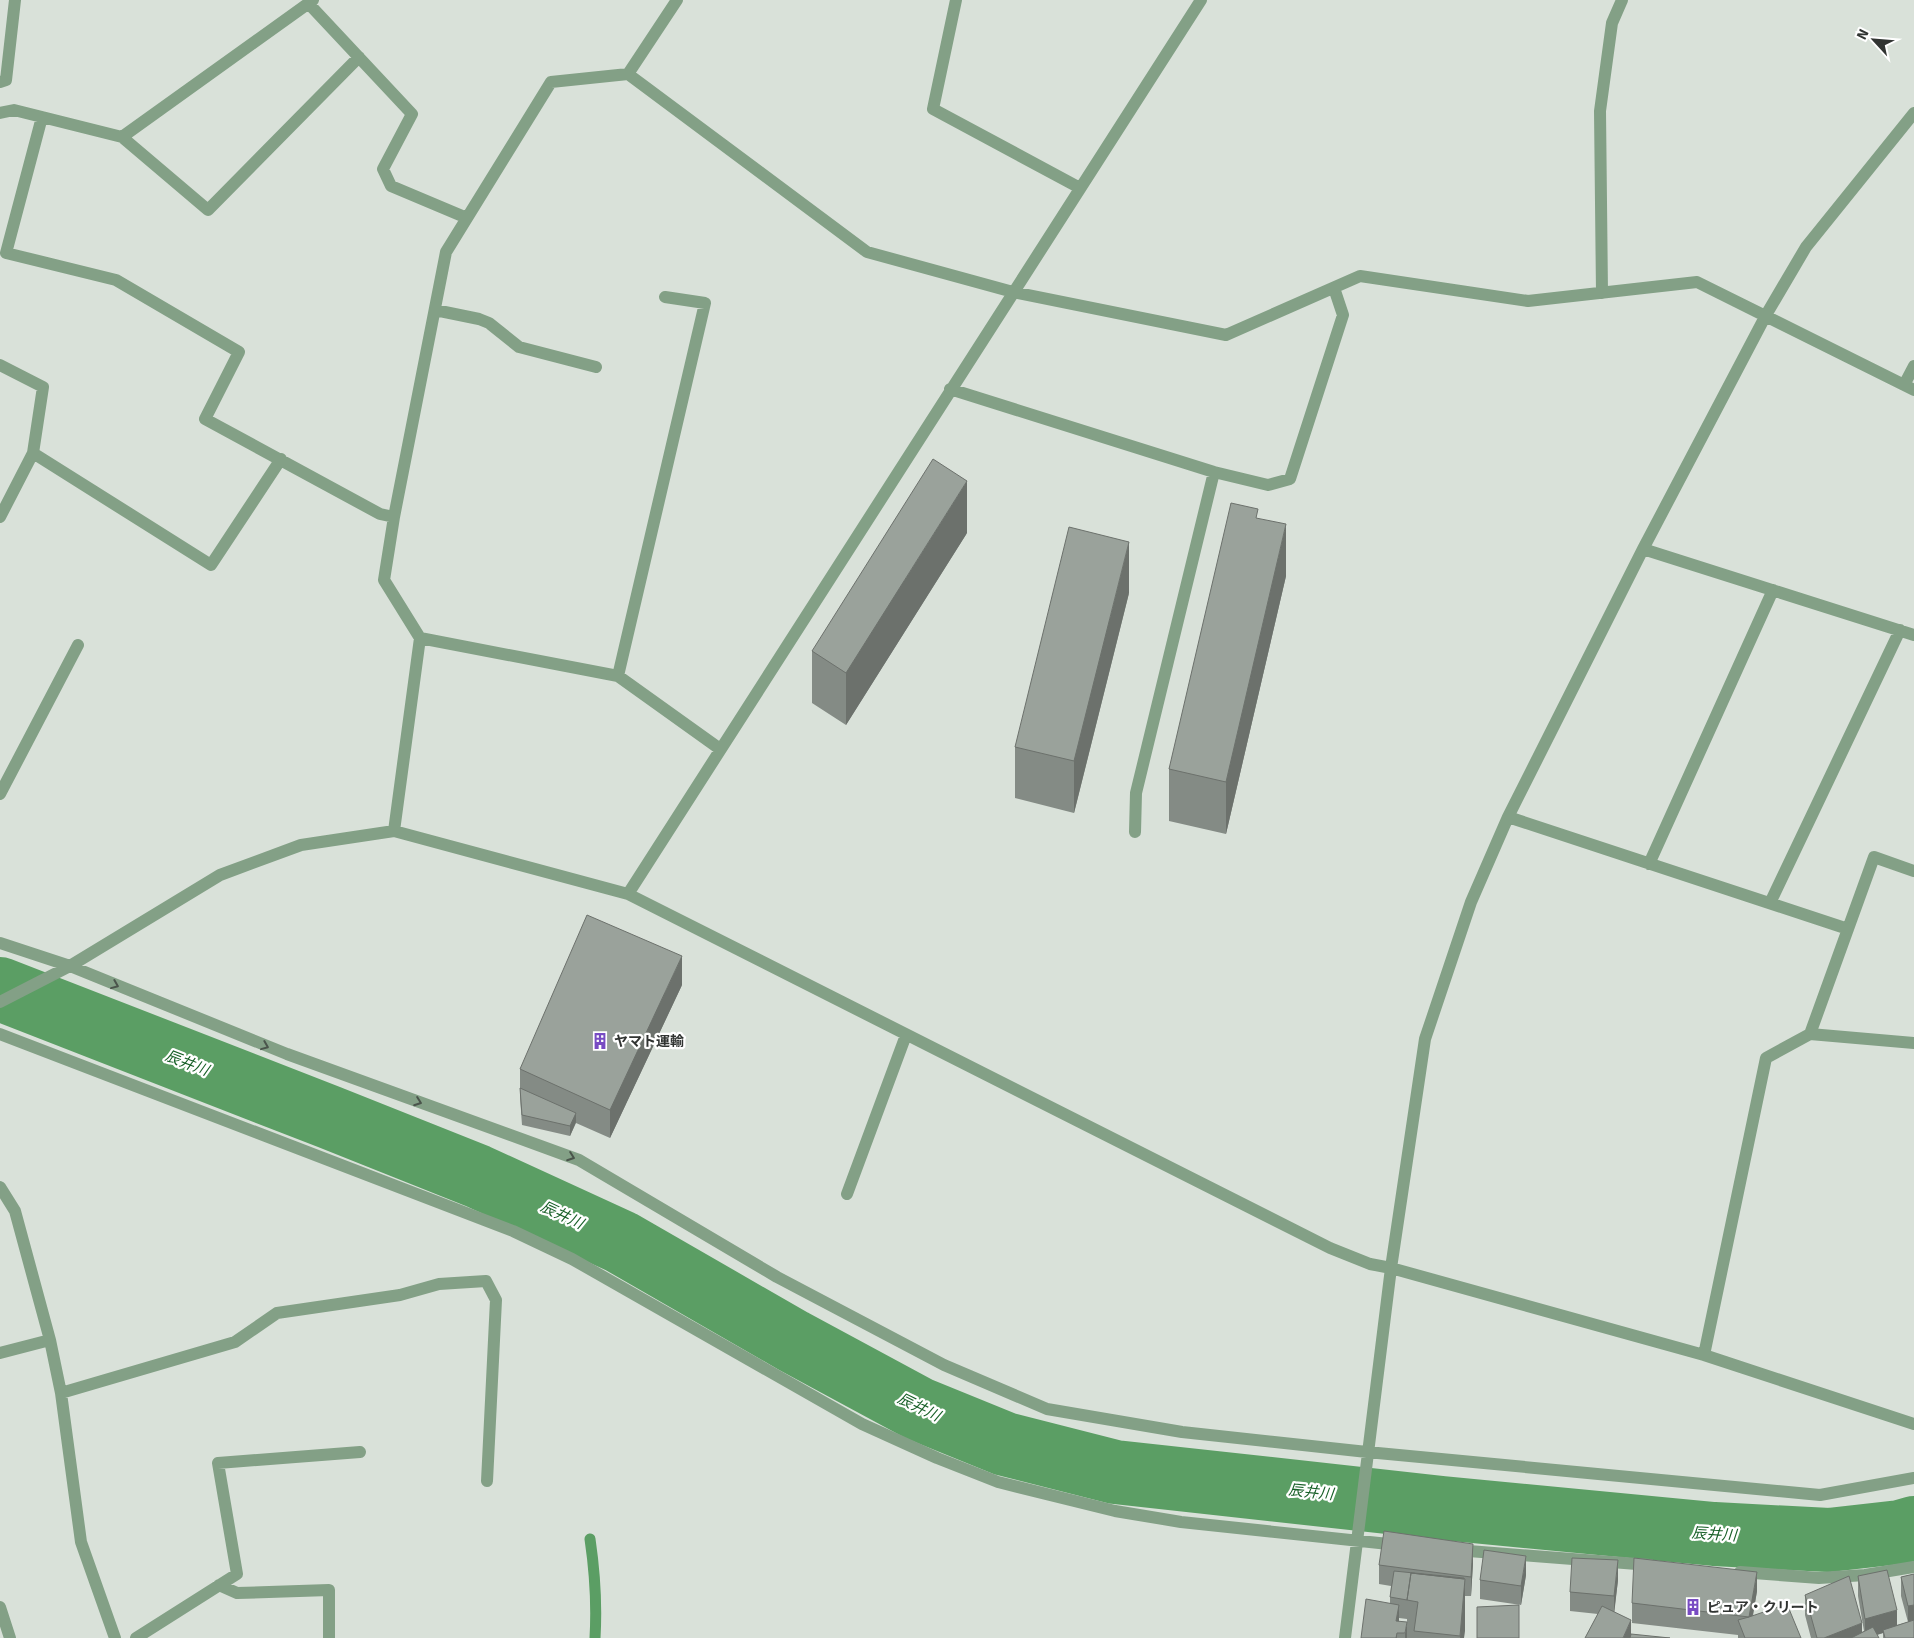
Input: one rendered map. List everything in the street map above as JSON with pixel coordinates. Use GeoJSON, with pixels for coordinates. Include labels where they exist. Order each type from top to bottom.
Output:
{"type":"FeatureCollection","features":[{"type":"Feature","properties":{"kind":"street"},"geometry":{"type":"LineString","coordinates":[[0,82],[6,80],[15,0]]}},
{"type":"Feature","properties":{"kind":"street"},"geometry":{"type":"LineString","coordinates":[[628,74],[677,0]]}},
{"type":"Feature","properties":{"kind":"street"},"geometry":{"type":"LineString","coordinates":[[956,0],[933,109],[1080,188]]}},
{"type":"Feature","properties":{"kind":"street"},"geometry":{"type":"LineString","coordinates":[[628,894],[1201,0]]}},
{"type":"Feature","properties":{"kind":"street"},"geometry":{"type":"LineString","coordinates":[[1602,293],[1600,111],[1612,23],[1622,0]]}},
{"type":"Feature","properties":{"kind":"street"},"geometry":{"type":"LineString","coordinates":[[122,137],[311,2],[412,114],[383,170],[391,186],[467,218]]}},
{"type":"Feature","properties":{"kind":"street"},"geometry":{"type":"LineString","coordinates":[[0,113],[14,110],[122,137],[208,210],[359,57]]}},
{"type":"Feature","properties":{"kind":"street"},"geometry":{"type":"LineString","coordinates":[[394,831],[420,638],[384,580],[394,517],[446,252],[551,82],[628,74],[866,252],[1013,292],[1226,335],[1360,276],[1528,301],[1697,282],[1909,387],[1914,366]]}},
{"type":"Feature","properties":{"kind":"street"},"geometry":{"type":"LineString","coordinates":[[1345,1638],[1391,1268],[1424,1039],[1471,902],[1508,817],[1644,549],[1766,315],[1806,247],[1914,113]]}},
{"type":"Feature","properties":{"kind":"street"},"geometry":{"type":"LineString","coordinates":[[42,117],[6,252],[116,280],[238,352],[205,419],[380,514],[394,517]]}},
{"type":"Feature","properties":{"kind":"street"},"geometry":{"type":"LineString","coordinates":[[950,389],[1214,472],[1268,485],[1290,479],[1343,315],[1334,288]]}},
{"type":"Feature","properties":{"kind":"street"},"geometry":{"type":"LineString","coordinates":[[618,676],[705,303],[665,297]]}},
{"type":"Feature","properties":{"kind":"street"},"geometry":{"type":"LineString","coordinates":[[435,310],[489,322],[519,347],[596,367]]}},
{"type":"Feature","properties":{"kind":"street"},"geometry":{"type":"LineString","coordinates":[[0,365],[42,387],[33,452],[0,517]]}},
{"type":"Feature","properties":{"kind":"street"},"geometry":{"type":"LineString","coordinates":[[33,452],[211,565],[281,459]]}},
{"type":"Feature","properties":{"kind":"street"},"geometry":{"type":"LineString","coordinates":[[1135,832],[1136,792],[1214,472]]}},
{"type":"Feature","properties":{"kind":"street"},"geometry":{"type":"LineString","coordinates":[[1644,549],[1914,635]]}},
{"type":"Feature","properties":{"kind":"street"},"geometry":{"type":"LineString","coordinates":[[1649,864],[1774,590]]}},
{"type":"Feature","properties":{"kind":"street"},"geometry":{"type":"LineString","coordinates":[[1770,904],[1900,630]]}},
{"type":"Feature","properties":{"kind":"street"},"geometry":{"type":"LineString","coordinates":[[420,638],[618,676],[720,749]]}},
{"type":"Feature","properties":{"kind":"street"},"geometry":{"type":"LineString","coordinates":[[0,794],[78,645]]}},
{"type":"Feature","properties":{"kind":"street"},"geometry":{"type":"LineString","coordinates":[[1508,817],[1848,929]]}},
{"type":"Feature","properties":{"kind":"street"},"geometry":{"type":"LineString","coordinates":[[0,1002],[70,966],[220,875],[301,844],[394,831],[628,894],[1330,1248],[1370,1264],[1391,1268],[1704,1355],[1914,1424]]}},
{"type":"Feature","properties":{"kind":"street"},"geometry":{"type":"LineString","coordinates":[[1810,1034],[1874,857],[1914,871]]}},
{"type":"Feature","properties":{"kind":"street"},"geometry":{"type":"LineString","coordinates":[[0,944],[70,966],[286,1054],[579,1160],[777,1277],[944,1365],[1048,1409],[1182,1432],[1366,1458],[1820,1495],[1914,1478]]}},
{"type":"Feature","properties":{"kind":"street"},"geometry":{"type":"LineString","coordinates":[[0,1034],[513,1231],[572,1259],[862,1424],[937,1458],[998,1482],[1115,1511],[1181,1522],[1357,1536],[1406,1546]]}},
{"type":"Feature","properties":{"kind":"street"},"geometry":{"type":"LineString","coordinates":[[1704,1355],[1766,1058],[1810,1034],[1914,1042]]}},
{"type":"Feature","properties":{"kind":"street"},"geometry":{"type":"LineString","coordinates":[[847,1194],[906,1035]]}},
{"type":"Feature","properties":{"kind":"street"},"geometry":{"type":"LineString","coordinates":[[0,1187],[15,1211],[50,1340],[61,1393],[81,1542],[115,1638]]}},
{"type":"Feature","properties":{"kind":"street"},"geometry":{"type":"LineString","coordinates":[[61,1393],[235,1342],[278,1313],[400,1295],[439,1284],[486,1281],[496,1300],[487,1481]]}},
{"type":"Feature","properties":{"kind":"street"},"geometry":{"type":"LineString","coordinates":[[0,1353],[50,1340]]}},
{"type":"Feature","properties":{"kind":"street"},"geometry":{"type":"LineString","coordinates":[[136,1638],[237,1574],[218,1463],[360,1452]]}},
{"type":"Feature","properties":{"kind":"street"},"geometry":{"type":"LineString","coordinates":[[1445,1549],[1662,1566]]}},
{"type":"Feature","properties":{"kind":"street"},"geometry":{"type":"LineString","coordinates":[[1731,1571],[1819,1578],[1865,1576],[1914,1567]]}},
{"type":"Feature","properties":{"kind":"street"},"geometry":{"type":"LineString","coordinates":[[219,1585],[237,1594],[329,1590],[329,1638]]}},
{"type":"Feature","properties":{"kind":"street"},"geometry":{"type":"LineString","coordinates":[[0,1607],[10,1638]]}},
{"type":"Feature","properties":{"kind":"building"},"geometry":{"type":"Polygon","coordinates":[[[933,459],[967,481],[846,673],[812,651],[933,459]]]}},
{"type":"Feature","properties":{"kind":"building"},"geometry":{"type":"Polygon","coordinates":[[[1231,503],[1258,509],[1256,518],[1286,524],[1226,782],[1169,769],[1231,503]]]}},
{"type":"Feature","properties":{"kind":"building"},"geometry":{"type":"Polygon","coordinates":[[[1069,527],[1129,542],[1074,761],[1015,747],[1069,527]]]}},
{"type":"Feature","properties":{"kind":"building","name":"ヤマト運輸"},"geometry":{"type":"Polygon","coordinates":[[[587,915],[682,956],[610,1110],[520,1069],[587,915]]]}},
{"type":"Feature","properties":{"kind":"building"},"geometry":{"type":"Polygon","coordinates":[[[520,1088],[576,1113],[570,1126],[522,1115],[520,1088]]]}},
{"type":"Feature","properties":{"kind":"building"},"geometry":{"type":"Polygon","coordinates":[[[1384,1531],[1473,1544],[1471,1577],[1379,1565],[1384,1531]]]}},
{"type":"Feature","properties":{"kind":"building"},"geometry":{"type":"Polygon","coordinates":[[[1484,1550],[1526,1556],[1521,1586],[1480,1580],[1484,1550]]]}},
{"type":"Feature","properties":{"kind":"building"},"geometry":{"type":"Polygon","coordinates":[[[1572,1558],[1618,1560],[1614,1596],[1570,1592],[1572,1558]]]}},
{"type":"Feature","properties":{"kind":"building"},"geometry":{"type":"Polygon","coordinates":[[[1634,1558],[1757,1572],[1749,1617],[1632,1603],[1634,1558]]]}},
{"type":"Feature","properties":{"kind":"building"},"geometry":{"type":"Polygon","coordinates":[[[1887,1570],[1897,1610],[1865,1619],[1858,1576],[1887,1570]]]}},
{"type":"Feature","properties":{"kind":"building"},"geometry":{"type":"Polygon","coordinates":[[[1394,1571],[1464,1579],[1411,1573],[1407,1600],[1390,1597],[1394,1571]]]}},
{"type":"Feature","properties":{"kind":"building"},"geometry":{"type":"Polygon","coordinates":[[[1411,1573],[1465,1579],[1460,1636],[1414,1631],[1418,1602],[1407,1600],[1411,1573]]]}},
{"type":"Feature","properties":{"kind":"building"},"geometry":{"type":"Polygon","coordinates":[[[1914,1574],[1914,1605],[1908,1606],[1901,1577],[1914,1574]]]}},
{"type":"Feature","properties":{"kind":"building"},"geometry":{"type":"Polygon","coordinates":[[[1849,1576],[1862,1623],[1824,1638],[1817,1638],[1805,1595],[1849,1576]]]}},
{"type":"Feature","properties":{"kind":"building"},"geometry":{"type":"Polygon","coordinates":[[[1366,1599],[1399,1605],[1396,1621],[1407,1622],[1405,1633],[1397,1633],[1396,1638],[1361,1638],[1366,1599]]]}},
{"type":"Feature","properties":{"kind":"building"},"geometry":{"type":"Polygon","coordinates":[[[1787,1604],[1801,1638],[1745,1638],[1738,1620],[1787,1604]]]}},
{"type":"Feature","properties":{"kind":"building"},"geometry":{"type":"Polygon","coordinates":[[[1519,1605],[1519,1638],[1477,1638],[1477,1607],[1519,1605]]]}},
{"type":"Feature","properties":{"kind":"building"},"geometry":{"type":"Polygon","coordinates":[[[1602,1606],[1631,1620],[1623,1638],[1585,1638],[1602,1606]]]}},
{"type":"Feature","properties":{"kind":"building"},"geometry":{"type":"Polygon","coordinates":[[[1914,1620],[1914,1638],[1885,1638],[1883,1630],[1914,1620]]]}},
{"type":"Feature","properties":{"kind":"building"},"geometry":{"type":"Polygon","coordinates":[[[1873,1627],[1879,1638],[1851,1638],[1873,1627]]]}},
{"type":"Feature","properties":{"kind":"building"},"geometry":{"type":"Polygon","coordinates":[[[1631,1634],[1670,1638],[1630,1638],[1631,1634]]]}},
{"type":"Feature","properties":{"kind":"waterway","name":"辰井川"},"geometry":{"type":"LineString","coordinates":[[0,989],[477,1176],[621,1242],[793,1341],[919,1409],[1005,1444],[1115,1472],[1442,1508],[1714,1534],[1829,1540],[1900,1532],[1914,1528]]}},
{"type":"Feature","properties":{"kind":"waterway"},"geometry":{"type":"LineString","coordinates":[[590,1539],[595,1588],[595,1638]]}},
{"type":"Feature","properties":{"kind":"place","name":"ヤマト運輸"},"geometry":{"type":"Point","coordinates":[600,1041]}},
{"type":"Feature","properties":{"kind":"place","name":"ピュア・クリート"},"geometry":{"type":"Point","coordinates":[1693,1607]}}]}
